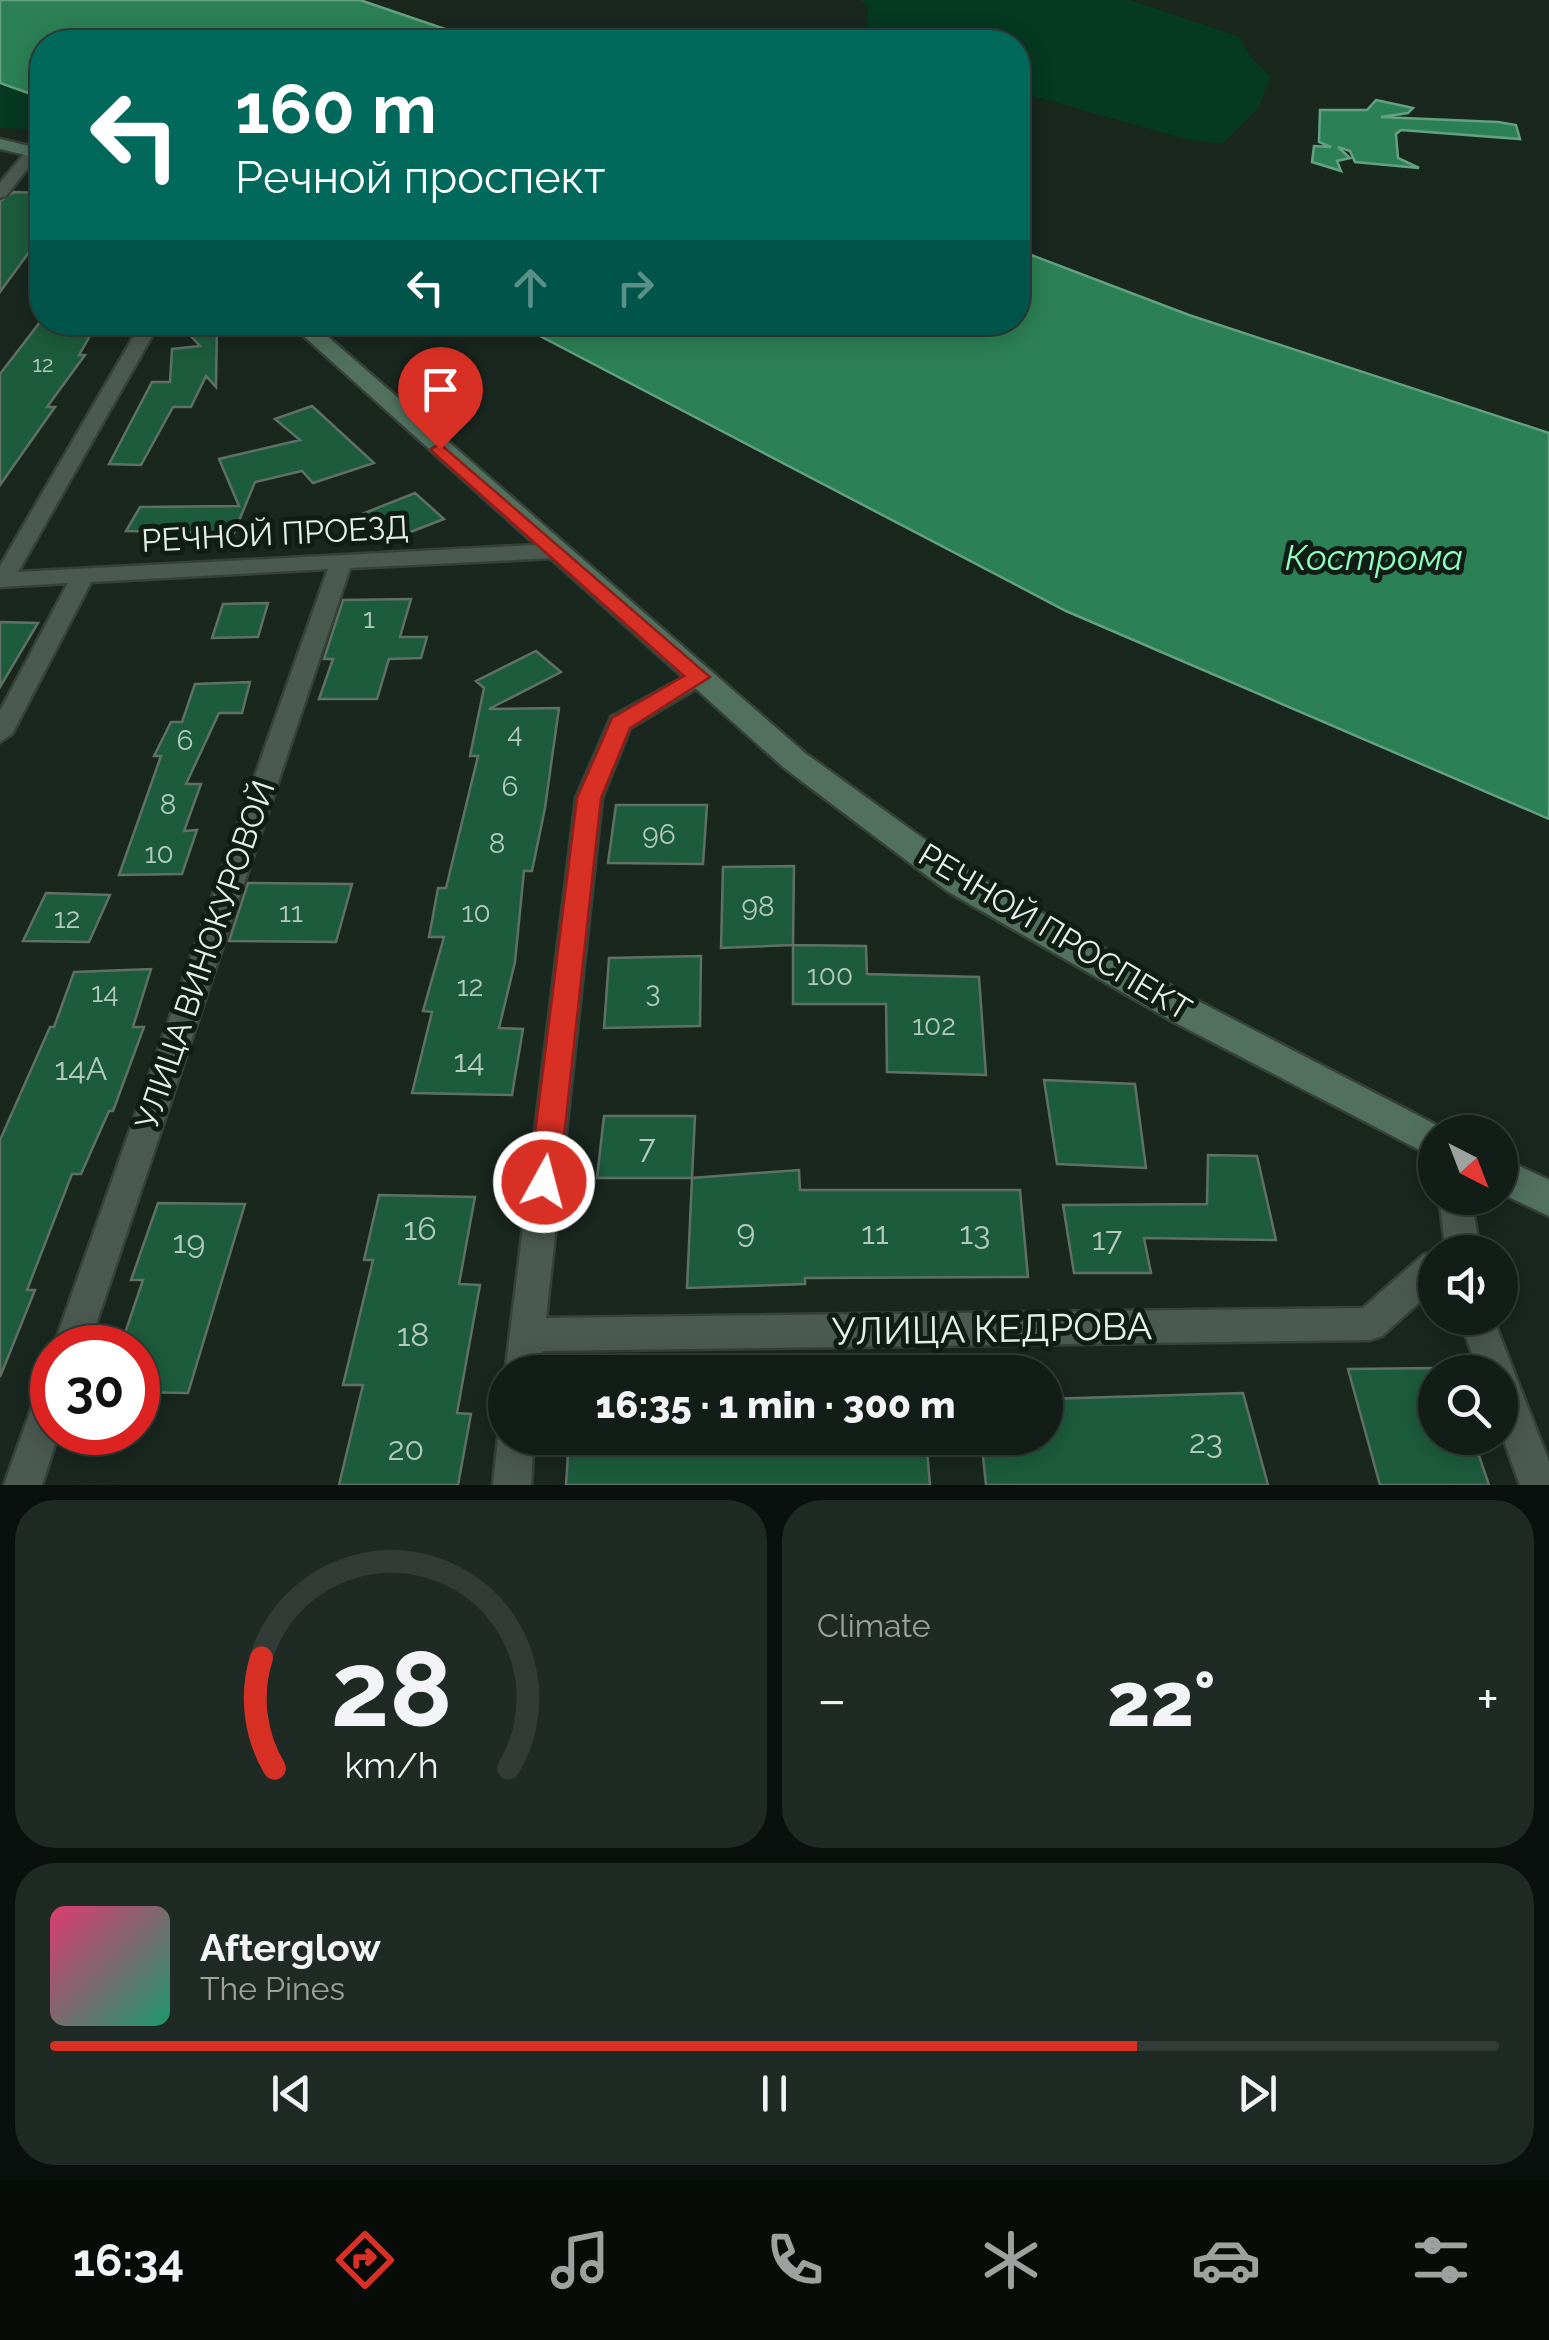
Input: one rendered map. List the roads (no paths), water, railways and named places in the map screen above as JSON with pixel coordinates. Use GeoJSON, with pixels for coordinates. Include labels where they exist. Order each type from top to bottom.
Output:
{"type":"FeatureCollection","features":[{"type":"Feature","properties":{"kind":"street"},"geometry":{"type":"LineString","coordinates":[[0,144],[30,151]]}},
{"type":"Feature","properties":{"kind":"street"},"geometry":{"type":"LineString","coordinates":[[0,193],[30,161]]}},
{"type":"Feature","properties":{"kind":"street"},"geometry":{"type":"LineString","coordinates":[[2,580],[143,335]]}},
{"type":"Feature","properties":{"kind":"street","name":"РЕЧНОЙ ПРОСПЕКТ"},"geometry":{"type":"LineString","coordinates":[[313,335],[794,760],[959,882],[1186,1011],[1418,1133]]}},
{"type":"Feature","properties":{"kind":"street","name":"РЕЧНОЙ ПРОЕЗД"},"geometry":{"type":"LineString","coordinates":[[2,580],[554,550]]}},
{"type":"Feature","properties":{"kind":"street","name":"УЛИЦА ВИНОКУРОВОЙ"},"geometry":{"type":"LineString","coordinates":[[78,1325],[341,563]]}},
{"type":"Feature","properties":{"kind":"street"},"geometry":{"type":"LineString","coordinates":[[0,734],[82,578]]}},
{"type":"Feature","properties":{"kind":"street"},"geometry":{"type":"LineString","coordinates":[[524,1355],[589,798],[620,723],[699,677]]}},
{"type":"Feature","properties":{"kind":"street"},"geometry":{"type":"LineString","coordinates":[[1518,1183],[1549,1199]]}},
{"type":"Feature","properties":{"kind":"street","name":"УЛИЦА КЕДРОВА"},"geometry":{"type":"LineString","coordinates":[[526,1335],[1370,1324],[1418,1281]]}},
{"type":"Feature","properties":{"kind":"street"},"geometry":{"type":"LineString","coordinates":[[1518,1430],[1539,1485]]}},
{"type":"Feature","properties":{"kind":"street"},"geometry":{"type":"LineString","coordinates":[[23,1485],[33,1455]]}},
{"type":"Feature","properties":{"kind":"street"},"geometry":{"type":"LineString","coordinates":[[512,1485],[515,1455]]}},
{"type":"Feature","properties":{"kind":"water"},"geometry":{"type":"Polygon","coordinates":[[[0,0],[360,0],[448,30],[30,30],[30,94],[0,83],[0,0]]]}},
{"type":"Feature","properties":{"kind":"water"},"geometry":{"type":"Polygon","coordinates":[[[1376,100],[1413,108],[1408,113],[1381,117],[1498,122],[1516,125],[1520,139],[1401,130],[1396,134],[1398,158],[1419,168],[1355,162],[1350,151],[1338,147],[1350,158],[1337,161],[1341,171],[1312,162],[1314,146],[1331,147],[1319,142],[1320,110],[1367,110],[1376,100]]]}},
{"type":"Feature","properties":{"kind":"water","name":"Кострома"},"geometry":{"type":"Polygon","coordinates":[[[1030,255],[1189,315],[1549,433],[1549,819],[1066,611],[538,335],[1030,335],[1030,255]]]}}]}
